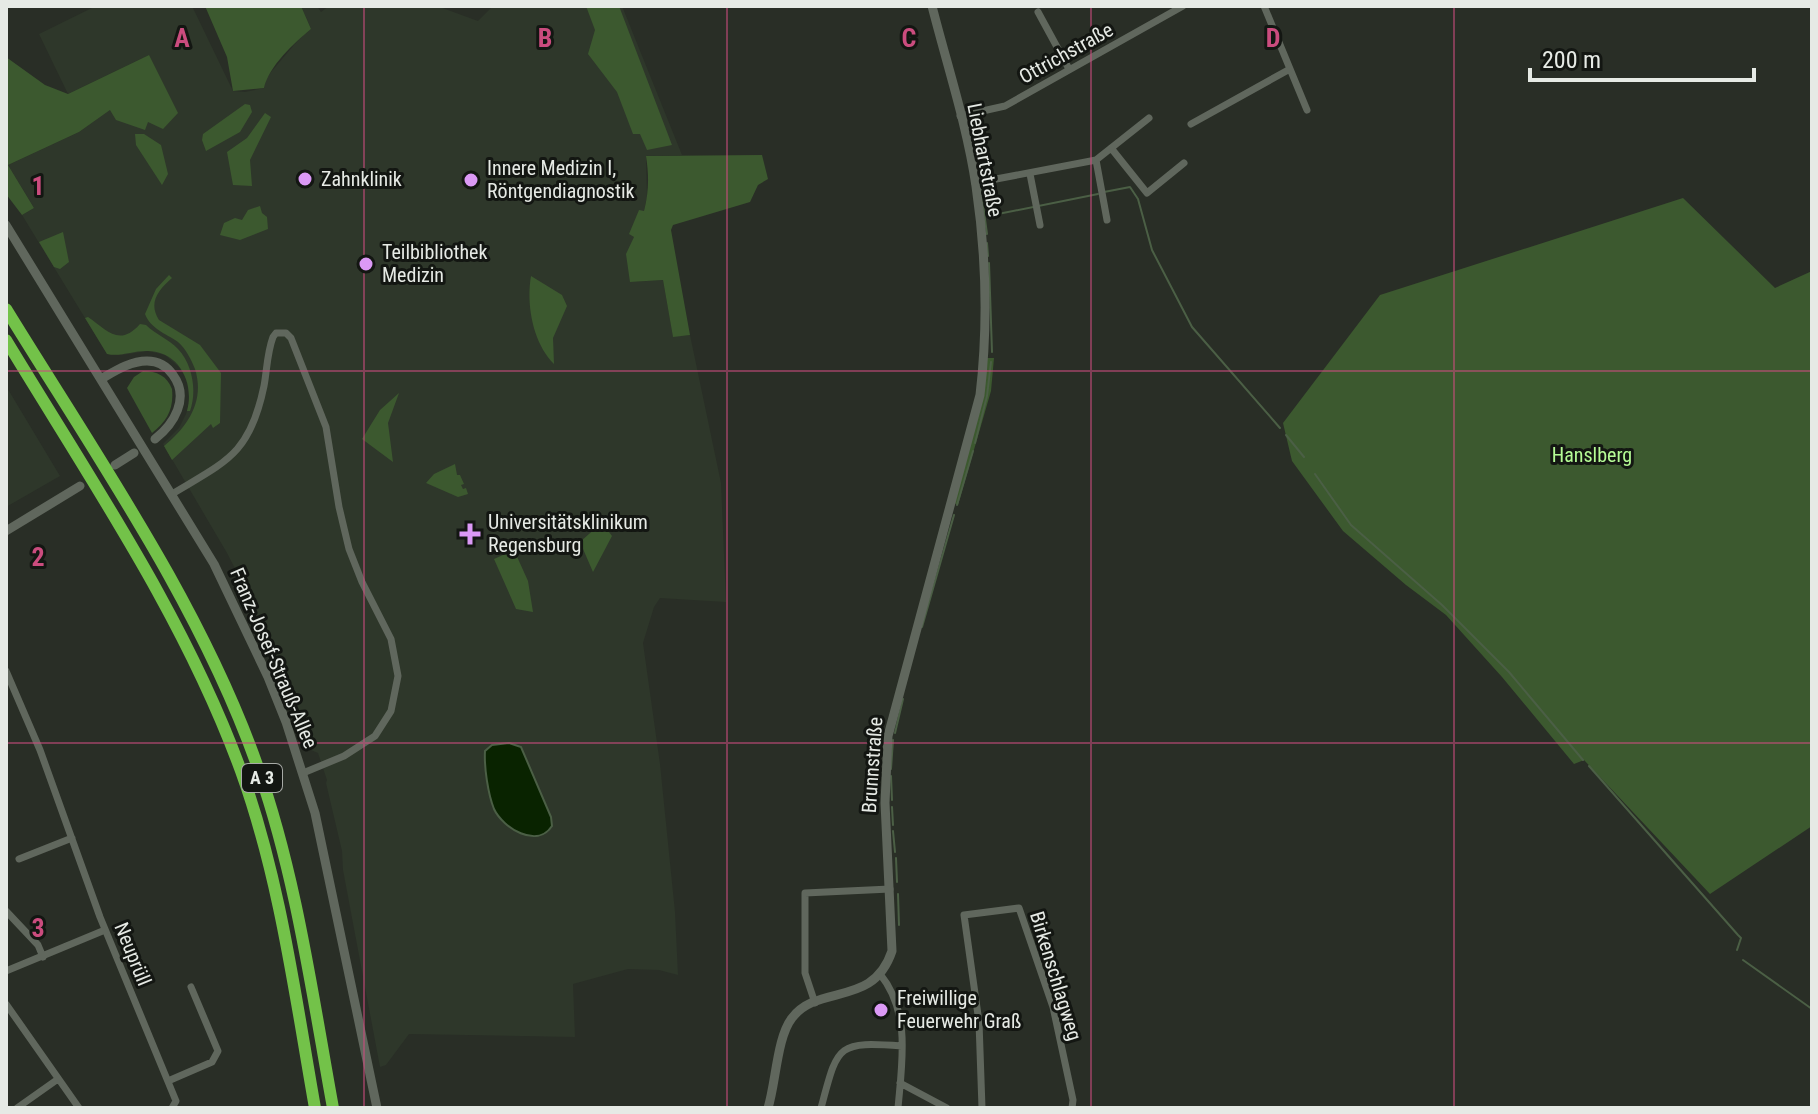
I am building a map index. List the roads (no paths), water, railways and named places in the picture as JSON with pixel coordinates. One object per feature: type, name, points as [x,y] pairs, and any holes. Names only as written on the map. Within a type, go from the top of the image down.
[{"type":"highway","name":"A 3","points":[[6,309],[169,578],[245,732],[268,798],[289,875],[333,1108]]},
{"type":"highway","name":"A 3","points":[[6,340],[172,617],[230,741],[252,805],[272,879],[315,1108]]},
{"type":"street","name":"Liebhartstraße","points":[[932,6],[979,183],[984,324]]},
{"type":"street","name":"Ottrichstraße","points":[[960,116],[1005,106],[1183,6]]},
{"type":"street","points":[[1264,6],[1307,110]]},
{"type":"street","points":[[1038,12],[1069,69]]},
{"type":"street","points":[[1191,124],[1290,69]]},
{"type":"street","points":[[979,183],[1096,160],[1149,118]]},
{"type":"street","points":[[1111,148],[1147,193],[1184,163]]},
{"type":"street","points":[[1096,160],[1107,220]]},
{"type":"street","points":[[1030,174],[1040,225]]},
{"type":"street","name":"Franz-Josef-Strauß-Allee","points":[[6,225],[214,564],[245,626],[286,722],[315,813],[377,1108]]},
{"type":"street","name":"Brunnstraße","points":[[880,974],[889,959],[893,941],[885,803],[889,730],[980,395],[985,355],[984,324]]},
{"type":"street","points":[[172,494],[213,472],[242,445],[259,409],[273,337],[276,333],[286,333],[291,338],[322,412],[349,549],[391,639],[398,676],[391,711],[375,736],[344,756],[303,773]]},
{"type":"street","points":[[101,379],[142,361],[156,362],[168,369],[177,381],[180,402],[173,420],[155,439]]},
{"type":"street","points":[[115,465],[134,453]]},
{"type":"street","points":[[6,531],[80,486]]},
{"type":"street","name":"Neuprüll","points":[[6,671],[105,930],[168,1081],[174,1104]]},
{"type":"street","points":[[6,695],[14,691]]},
{"type":"street","points":[[19,859],[72,838]]},
{"type":"street","points":[[815,1003],[805,973],[805,893],[890,889]]},
{"type":"street","name":"Birkenschlagweg","points":[[982,1108],[979,1022],[964,915],[1019,908],[1053,1007],[1073,1100],[1072,1108]]},
{"type":"street","points":[[6,911],[38,945],[43,957]]},
{"type":"street","points":[[6,971],[105,930]]},
{"type":"street","points":[[768,1108],[775,1086],[781,1039],[796,1013],[815,1003],[861,988],[880,974],[894,993],[901,1020],[898,1108]]},
{"type":"street","points":[[168,1081],[212,1062],[218,1051],[191,987]]},
{"type":"street","points":[[6,1004],[77,1107]]},
{"type":"street","points":[[821,1108],[835,1062],[850,1046],[859,1043],[902,1046]]},
{"type":"street","points":[[17,1108],[58,1079]]},
{"type":"street","points":[[900,1083],[947,1108]]},
{"type":"waterway","points":[[1104,192],[1130,187],[1138,199],[1152,250],[1192,327],[1280,428]]},
{"type":"waterway","points":[[981,190],[987,234]]},
{"type":"waterway","points":[[993,215],[1098,194]]},
{"type":"waterway","points":[[987,243],[988,256]]},
{"type":"waterway","points":[[989,263],[992,352]]},
{"type":"waterway","points":[[975,443],[987,396],[991,362]]},
{"type":"waterway","points":[[1286,435],[1304,457]]},
{"type":"waterway","points":[[957,505],[973,451]]},
{"type":"waterway","points":[[1315,474],[1351,525],[1442,605],[1509,672],[1583,760]]},
{"type":"waterway","points":[[922,627],[954,515]]},
{"type":"waterway","points":[[895,733],[903,699]]},
{"type":"waterway","points":[[891,769],[893,740]]},
{"type":"waterway","points":[[1589,766],[1741,938],[1737,950]]},
{"type":"waterway","points":[[891,776],[892,800]]},
{"type":"waterway","points":[[892,807],[893,825]]},
{"type":"waterway","points":[[893,831],[895,852]]},
{"type":"waterway","points":[[896,858],[897,882]]},
{"type":"waterway","points":[[898,894],[899,925]]},
{"type":"waterway","points":[[1743,960],[1812,1009]]},
{"type":"place","name":"Zahnklinik","points":[[305,179]]},
{"type":"place","name":"Innere Medizin I, Röntgendiagnostik","points":[[471,180]]},
{"type":"place","name":"Teilbibliothek Medizin","points":[[366,264]]},
{"type":"place","name":"Universitätsklinikum Regensburg","points":[[470,534]]},
{"type":"place","name":"Freiwillige Feuerwehr Graß","points":[[881,1010]]},
{"type":"park label","name":"Hanslberg","points":[[1592,455]]}]
